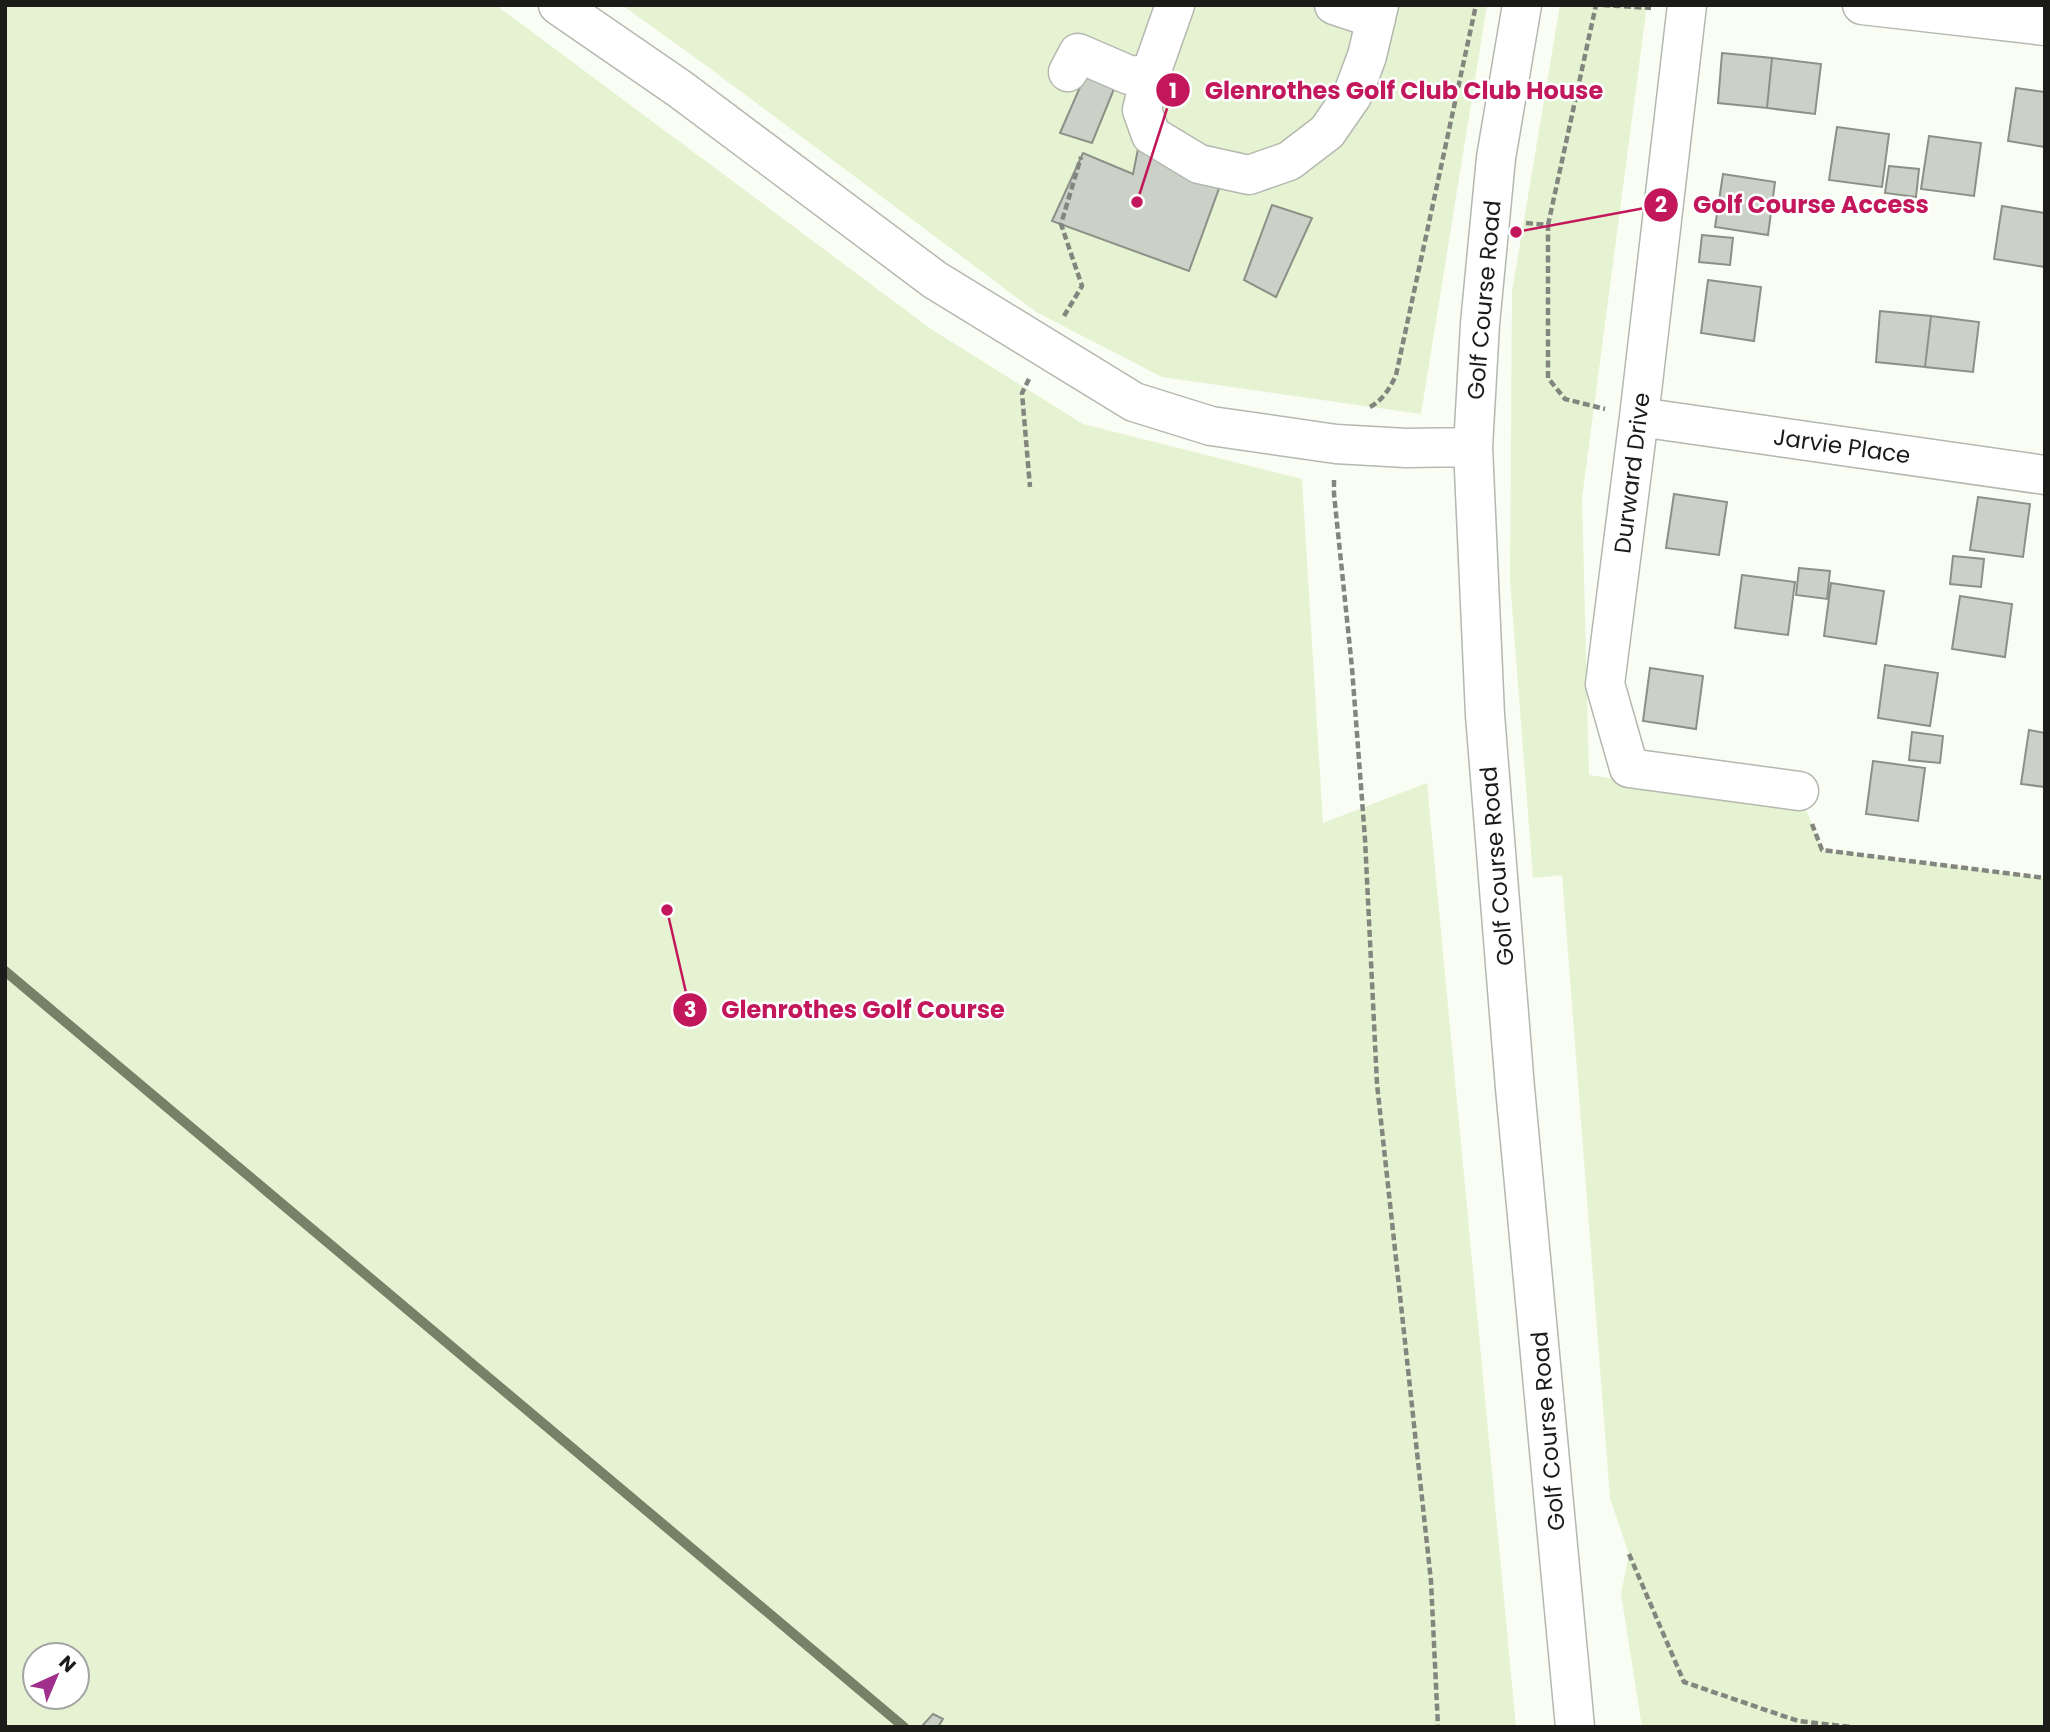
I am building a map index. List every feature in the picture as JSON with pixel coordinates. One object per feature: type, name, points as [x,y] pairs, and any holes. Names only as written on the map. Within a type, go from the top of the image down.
[{"type":"street","points":[[558,5],[680,89],[935,280],[1134,402],[1211,426],[1336,444],[1406,448],[1473,447]]},
{"type":"street","points":[[1175,5],[1150,76],[1142,110],[1151,135],[1199,164],[1249,175],[1289,161],[1327,132],[1352,96],[1367,56],[1378,12],[1334,5]]},
{"type":"street","name":"Golf Course Road","points":[[1521,5],[1496,158],[1479,324],[1473,447],[1488,757],[1516,1101],[1575,1727]]},
{"type":"street","points":[[1862,5],[2045,26]]},
{"type":"street","name":"Durward Drive","points":[[1687,8],[1605,684],[1629,768],[1799,791]]},
{"type":"street","points":[[1068,72],[1078,53],[1129,75],[1150,76]]},
{"type":"street","name":"Jarvie Place","points":[[1639,417],[2045,475]]},
{"type":"path","points":[[1438,1727],[1431,1581],[1377,1084],[1352,668],[1334,494],[1336,444],[1341,414],[1361,412],[1377,404],[1389,390],[1396,375],[1476,5]]},
{"type":"path","points":[[1596,5],[1548,225],[1548,378],[1565,399],[1639,417]]},
{"type":"path","points":[[1603,5],[1687,8]]},
{"type":"path","points":[[1490,219],[1548,225]]},
{"type":"path","points":[[1799,791],[1822,850],[2045,878]]},
{"type":"path","points":[[1629,1554],[1684,1682],[1798,1721],[1851,1727]]},
{"type":"green space","points":[[5,5],[496,5],[931,329],[1083,424],[1302,479],[1323,823],[1427,783],[1516,1727],[5,1727]]},
{"type":"green space","points":[[622,5],[1487,5],[1421,414],[1162,377],[1036,312]]},
{"type":"green space","points":[[1560,5],[1647,5],[1582,498],[1589,775],[1806,809],[1822,850],[2045,878],[2045,1727],[1642,1727],[1621,1594],[1629,1554],[1610,1498],[1562,875],[1533,878],[1510,580],[1512,292]]},
{"type":"building","points":[[1722,53],[1772,58],[1767,108],[1718,103]]},
{"type":"building","points":[[1772,58],[1821,64],[1815,114],[1767,108]]},
{"type":"building","points":[[1087,71],[1116,84],[1092,143],[1060,133]]},
{"type":"building","points":[[2016,88],[2045,92],[2045,147],[2008,141]]},
{"type":"building","points":[[1837,127],[1889,134],[1882,187],[1829,180]]},
{"type":"building","points":[[1929,136],[1981,143],[1974,196],[1921,189]]},
{"type":"building","points":[[1138,149],[1221,183],[1189,271],[1052,221],[1083,153],[1133,174]]},
{"type":"building","points":[[1889,166],[1919,169],[1916,197],[1885,193]]},
{"type":"building","points":[[1723,174],[1775,182],[1768,235],[1715,227]]},
{"type":"building","points":[[1272,205],[1312,218],[1276,297],[1244,280]]},
{"type":"building","points":[[2002,206],[2045,213],[2045,267],[1994,259]]},
{"type":"building","points":[[1702,235],[1733,238],[1730,265],[1699,262]]},
{"type":"building","points":[[1708,280],[1761,287],[1754,341],[1701,333]]},
{"type":"building","points":[[1880,311],[1931,316],[1925,367],[1876,362]]},
{"type":"building","points":[[1931,316],[1979,322],[1973,372],[1925,367]]},
{"type":"building","points":[[1674,494],[1727,502],[1719,555],[1666,548]]},
{"type":"building","points":[[1978,497],[2030,504],[2023,557],[1970,550]]},
{"type":"building","points":[[1953,556],[1984,559],[1981,587],[1950,584]]},
{"type":"building","points":[[1799,568],[1830,571],[1827,599],[1796,595]]},
{"type":"building","points":[[1742,575],[1795,582],[1788,635],[1735,628]]},
{"type":"building","points":[[1831,583],[1884,591],[1876,644],[1824,636]]},
{"type":"building","points":[[1960,596],[2012,604],[2005,657],[1952,649]]},
{"type":"building","points":[[1885,665],[1938,673],[1930,726],[1878,718]]},
{"type":"building","points":[[1650,668],[1703,676],[1696,729],[1643,721]]},
{"type":"building","points":[[2029,730],[2045,733],[2045,787],[2021,784]]},
{"type":"building","points":[[1912,732],[1943,736],[1940,763],[1909,760]]},
{"type":"building","points":[[1873,761],[1925,768],[1918,821],[1866,814]]},
{"type":"building","points":[[933,1714],[943,1719],[938,1727],[921,1727]]},
{"type":"waterway","points":[[5,971],[904,1727]]},
{"type":"place","name":"Glenrothes Golf Club Club House","points":[[1137,202]]},
{"type":"place","name":"Golf Course Access","points":[[1516,232]]},
{"type":"place","name":"Glenrothes Golf Course","points":[[667,910]]}]
